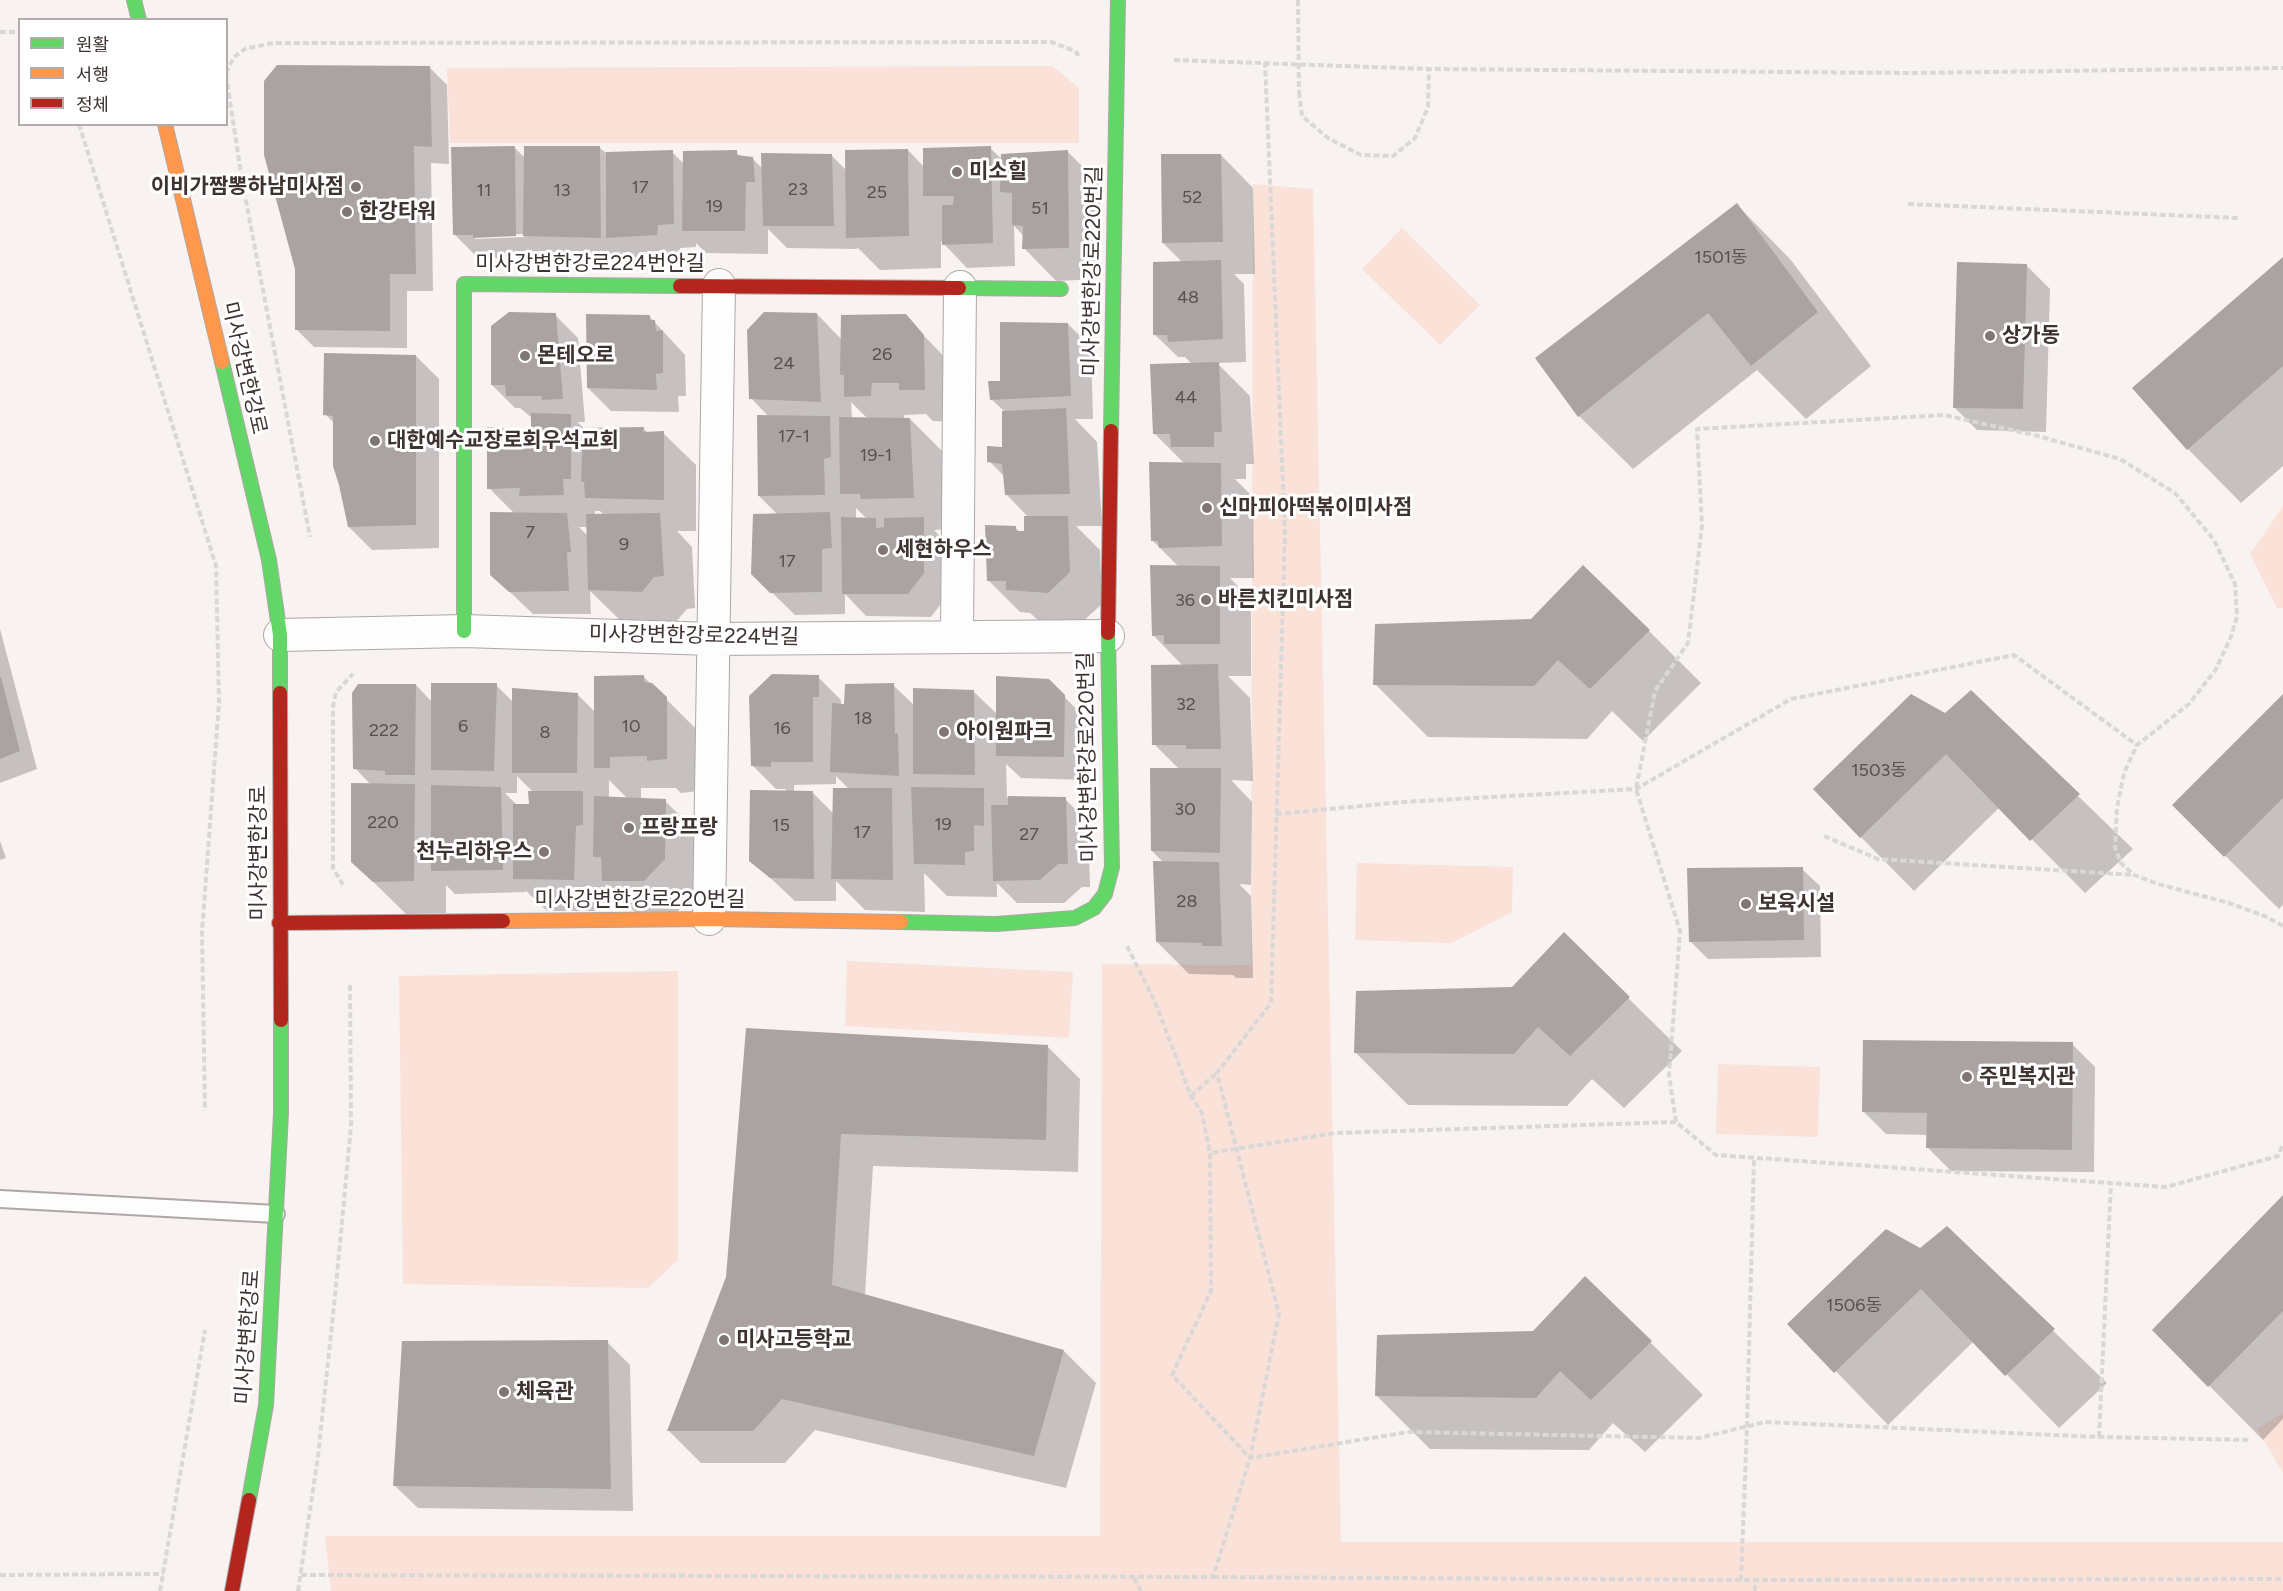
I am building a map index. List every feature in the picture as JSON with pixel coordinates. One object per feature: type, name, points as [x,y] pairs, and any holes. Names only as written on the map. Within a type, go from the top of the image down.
[{"type":"street","points":[[134,0],[138,18]]},
{"type":"street","name":"미사강변한강로220번길","points":[[279,923],[709,919],[996,924],[1075,918],[1094,908],[1105,894],[1112,867],[1107,636],[1118,0]]},
{"type":"street","name":"미사강변한강로","points":[[165,126],[268,560],[280,635],[281,1113],[276,1214],[266,1405],[232,1591]]},
{"type":"street","name":"미사강변한강로224번안길","points":[[464,630],[464,284],[1061,289]]},
{"type":"street","points":[[709,919],[719,285]]},
{"type":"street","points":[[957,636],[960,287]]},
{"type":"street","name":"미사강변한강로224번길","points":[[280,635],[464,630],[712,639],[1107,636]]},
{"type":"lane","points":[[0,1199],[276,1214]]},
{"type":"path","points":[[1298,0],[1299,92],[1302,116],[1328,138],[1361,155],[1393,156],[1415,138],[1424,117],[1428,107],[1429,69]]},
{"type":"path","points":[[0,32],[18,32]]},
{"type":"path","points":[[228,70],[234,57],[245,49],[273,43],[1051,42],[1075,51],[1082,59]]},
{"type":"path","points":[[1174,60],[1429,69],[1910,73],[2283,68]]},
{"type":"path","points":[[1191,1096],[1217,1073],[1271,1003],[1285,532],[1265,63]]},
{"type":"path","points":[[228,87],[242,180],[310,537]]},
{"type":"path","points":[[80,126],[216,566],[219,702],[202,932],[204,1111]]},
{"type":"path","points":[[1908,204],[2239,218]]},
{"type":"path","points":[[1676,1122],[1669,1075],[1680,931],[1636,789],[1655,691],[1688,643],[1702,526],[1697,429],[1944,416],[2038,436],[2120,459],[2175,493],[2214,540],[2235,584],[2237,616],[2231,637],[2216,669],[2189,704],[2137,745],[2124,773],[2116,808],[2115,848],[2121,863],[2134,875]]},
{"type":"path","points":[[1276,814],[1403,802],[1636,789],[1791,699],[2014,655],[2137,745]]},
{"type":"path","points":[[346,888],[338,879],[333,868],[333,707],[336,692],[353,674]]},
{"type":"path","points":[[1824,836],[1878,859],[2134,875],[2158,884],[2229,903],[2267,917],[2283,926]]},
{"type":"path","points":[[1127,946],[1155,1002],[1191,1096],[1202,1113],[1210,1153],[1211,1291],[1172,1375],[1250,1458]]},
{"type":"path","points":[[298,1591],[318,1456],[351,1126],[350,984]]},
{"type":"path","points":[[1212,1577],[1250,1458],[1279,1314],[1217,1073]]},
{"type":"path","points":[[1210,1153],[1335,1133],[1676,1122],[1716,1155],[2166,1186],[2278,1156],[2283,1144]]},
{"type":"path","points":[[1741,1580],[1754,1158]]},
{"type":"path","points":[[2099,1437],[2111,1182]]},
{"type":"path","points":[[160,1591],[206,1329]]},
{"type":"path","points":[[1250,1458],[1408,1432],[1699,1438],[1765,1422],[2099,1437],[2251,1440]]},
{"type":"path","points":[[0,1575],[163,1574]]},
{"type":"path","points":[[301,1575],[1741,1580],[2283,1579]]},
{"type":"path","points":[[1134,1578],[1141,1591]]},
{"type":"path","points":[[1755,1580],[1755,1591]]},
{"type":"shaded area","points":[[1052,66],[1079,88],[1079,143],[450,143],[447,68]]},
{"type":"shaded area","points":[[1253,184],[1313,189],[1341,1542],[2283,1542],[2283,1591],[331,1591],[325,1536],[1100,1536],[1102,964],[1251,965]]},
{"type":"shaded area","points":[[1402,228],[1480,305],[1440,345],[1362,269]]},
{"type":"shaded area","points":[[2283,506],[2283,608],[2277,608],[2250,554]]},
{"type":"shaded area","points":[[1357,863],[1513,867],[1512,912],[1452,943],[1355,940]]},
{"type":"shaded area","points":[[847,961],[1073,972],[1069,1038],[845,1026]]},
{"type":"shaded area","points":[[678,971],[678,1260],[648,1288],[403,1284],[399,976]]},
{"type":"shaded area","points":[[1718,1064],[1820,1067],[1818,1137],[1716,1134]]},
{"type":"shaded area","points":[[2283,1413],[2283,1473],[2257,1429]]},
{"type":"building","name":"한강타워","points":[[277,65],[430,66],[432,147],[414,146],[416,274],[390,274],[390,331],[295,330],[295,269],[264,155],[264,81]]},
{"type":"building","points":[[515,146],[516,236],[473,238],[473,235],[453,235],[451,147]]},
{"type":"building","points":[[524,146],[600,146],[601,238],[523,236]]},
{"type":"building","name":"미소힐","points":[[991,146],[993,243],[942,245],[942,205],[953,205],[954,196],[923,196],[923,148]]},
{"type":"building","points":[[908,149],[909,236],[846,238],[845,150]]},
{"type":"building","points":[[673,150],[674,224],[658,225],[657,235],[606,238],[606,152]]},
{"type":"building","points":[[737,150],[737,155],[753,157],[755,182],[746,182],[745,231],[682,231],[683,151]]},
{"type":"building","points":[[1068,150],[1069,248],[1022,249],[1023,226],[1012,225],[1012,193],[1000,192],[1001,154]]},
{"type":"building","points":[[761,153],[832,154],[834,226],[763,226]]},
{"type":"building","points":[[1161,154],[1221,154],[1223,242],[1162,243]]},
{"type":"building","points":[[1737,203],[1818,312],[1751,366],[1708,313],[1578,417],[1535,358]]},
{"type":"building","points":[[2283,257],[2283,366],[2187,450],[2132,388]]},
{"type":"building","points":[[1221,260],[1223,339],[1168,342],[1167,335],[1153,335],[1153,262]]},
{"type":"building","name":"상가동","points":[[1957,262],[2027,264],[2023,409],[1953,408]]},
{"type":"building","name":"몬테오로","points":[[509,312],[556,313],[563,399],[542,400],[541,396],[506,396],[505,385],[491,385],[491,326]]},
{"type":"building","points":[[764,312],[817,313],[821,402],[749,399],[747,330]]},
{"type":"building","points":[[586,314],[650,315],[650,320],[655,320],[656,331],[663,330],[663,373],[656,374],[657,390],[587,388]]},
{"type":"building","points":[[906,314],[924,335],[925,390],[899,390],[899,383],[872,383],[871,396],[844,397],[844,375],[840,375],[841,315]]},
{"type":"building","points":[[1000,322],[1068,323],[1071,396],[990,400],[988,381],[1000,381]]},
{"type":"building","name":"대한예수교장로회우석교회","points":[[324,353],[416,355],[416,525],[348,527],[333,466],[333,416],[323,415]]},
{"type":"building","points":[[1219,362],[1222,432],[1214,432],[1214,447],[1171,447],[1170,434],[1153,434],[1150,364]]},
{"type":"building","points":[[1066,408],[1070,494],[1005,495],[1002,464],[987,462],[987,446],[1002,447],[1002,411]]},
{"type":"building","points":[[531,413],[571,414],[571,479],[563,479],[564,495],[519,496],[520,488],[487,489],[487,427],[531,430]]},
{"type":"building","points":[[757,415],[830,416],[831,457],[824,459],[825,495],[758,496]]},
{"type":"building","points":[[839,417],[910,418],[914,498],[861,499],[860,494],[840,494]]},
{"type":"building","points":[[644,427],[643,432],[664,431],[664,500],[585,498],[584,482],[581,482],[583,428]]},
{"type":"building","points":[[1149,462],[1221,463],[1222,546],[1159,548],[1158,541],[1151,541]]},
{"type":"building","points":[[490,512],[567,513],[571,552],[567,552],[569,591],[509,592],[490,575]]},
{"type":"building","points":[[830,512],[832,548],[822,549],[822,592],[770,593],[751,574],[753,514]]},
{"type":"building","points":[[660,513],[664,576],[654,577],[642,592],[588,590],[586,514]]},
{"type":"building","points":[[1024,516],[1068,516],[1070,572],[1048,593],[1006,590],[1006,581],[987,581],[985,525],[1016,526],[1016,531],[1024,531]]},
{"type":"building","name":"세현하우스","points":[[841,517],[876,518],[876,528],[884,527],[884,518],[924,517],[924,573],[908,594],[842,594]]},
{"type":"building","points":[[1150,565],[1220,566],[1220,644],[1164,644],[1164,635],[1152,636]]},
{"type":"building","points":[[1583,565],[1650,630],[1590,689],[1558,660],[1534,686],[1373,685],[1375,624],[1531,619]]},
{"type":"building","points":[[1218,664],[1221,749],[1186,749],[1186,745],[1152,745],[1151,665]]},
{"type":"building","points":[[772,674],[819,675],[819,697],[813,697],[813,762],[771,762],[771,767],[751,766],[749,696]]},
{"type":"building","points":[[644,675],[644,682],[652,683],[667,697],[667,759],[647,761],[647,756],[610,757],[610,768],[594,768],[594,676]]},
{"type":"building","points":[[996,676],[1049,679],[1065,695],[1064,757],[996,756]]},
{"type":"building","points":[[0,678],[20,751],[0,759]]},
{"type":"building","points":[[431,683],[497,683],[494,771],[431,770]]},
{"type":"building","points":[[894,683],[899,776],[830,772],[832,703],[844,704],[845,684]]},
{"type":"building","points":[[358,684],[416,684],[415,775],[385,775],[385,771],[353,769],[352,693]]},
{"type":"building","points":[[512,688],[578,693],[577,773],[512,773]]},
{"type":"building","name":"아이원파크","points":[[913,688],[974,690],[975,775],[913,774]]},
{"type":"building","points":[[1971,690],[2080,794],[2030,841],[1946,754],[1860,838],[1813,789],[1911,694],[1945,713]]},
{"type":"building","points":[[2283,694],[2283,798],[2224,857],[2172,805]]},
{"type":"building","points":[[1150,768],[1221,768],[1220,853],[1151,851]]},
{"type":"building","points":[[351,783],[415,784],[414,881],[373,882],[351,862]]},
{"type":"building","points":[[431,785],[501,787],[503,870],[431,871]]},
{"type":"building","points":[[911,787],[984,788],[984,826],[974,825],[974,851],[965,852],[965,865],[914,864]]},
{"type":"building","points":[[833,788],[892,788],[893,880],[831,879]]},
{"type":"building","points":[[750,790],[813,791],[814,879],[770,878],[749,861]]},
{"type":"building","name":"천누리하우스","points":[[528,791],[583,791],[583,825],[576,826],[574,880],[513,879],[513,804],[529,804]]},
{"type":"building","name":"프랑프랑","points":[[594,796],[666,799],[665,859],[644,881],[602,881],[601,857],[593,857]]},
{"type":"building","points":[[1008,796],[1066,797],[1068,864],[1058,864],[1040,880],[993,881],[991,805],[1008,805]]},
{"type":"building","points":[[1153,861],[1219,862],[1222,946],[1156,942]]},
{"type":"building","name":"보육시설","points":[[1803,867],[1804,940],[1689,942],[1687,868]]},
{"type":"building","points":[[1564,932],[1630,997],[1570,1056],[1538,1027],[1514,1054],[1354,1053],[1356,991],[1512,987]]},
{"type":"building","points":[[746,1028],[1048,1045],[1046,1140],[841,1134],[832,1285],[1064,1350],[1034,1456],[782,1399],[753,1431],[667,1431],[726,1277]]},
{"type":"building","name":"주민복지관","points":[[1863,1040],[2073,1042],[2072,1150],[1926,1148],[1927,1113],[1862,1112]]},
{"type":"building","points":[[2283,1195],[2283,1311],[2208,1387],[2152,1330]]},
{"type":"building","points":[[1947,1226],[2055,1329],[2005,1376],[1921,1289],[1834,1373],[1787,1324],[1886,1229],[1920,1248]]},
{"type":"building","points":[[1585,1276],[1652,1341],[1591,1400],[1560,1371],[1536,1398],[1375,1396],[1377,1335],[1533,1331]]},
{"type":"building","name":"체육관","points":[[608,1340],[611,1489],[393,1486],[402,1341]]},
{"type":"traffic: fast","points":[[134,0],[138,18]]},
{"type":"traffic: fast","points":[[1111,431],[1118,0]]},
{"type":"traffic: fast","points":[[464,631],[464,284],[680,286]]},
{"type":"traffic: fast","points":[[959,288],[1061,289]]},
{"type":"traffic: fast","points":[[222,362],[269,560],[280,635],[280,693]]},
{"type":"traffic: fast","points":[[901,922],[996,924],[1075,918],[1094,908],[1105,894],[1112,867],[1108,633]]},
{"type":"traffic: fast","points":[[249,1500],[266,1405],[281,1113],[281,1020]]},
{"type":"traffic: slow","points":[[165,126],[222,362]]},
{"type":"traffic: slow","points":[[503,921],[709,919],[901,922]]},
{"type":"traffic: jam","points":[[680,286],[959,288]]},
{"type":"traffic: jam","points":[[1108,633],[1111,431]]},
{"type":"traffic: jam","points":[[280,693],[281,1020]]},
{"type":"traffic: jam","points":[[279,923],[503,921]]},
{"type":"traffic: jam","points":[[232,1591],[249,1500]]},
{"type":"place","name":"미소힐","points":[[957,172]]},
{"type":"place","name":"이비가짬뽕하남미사점","points":[[356,187]]},
{"type":"place","name":"한강타워","points":[[347,212]]},
{"type":"place","name":"상가동","points":[[1990,336]]},
{"type":"place","name":"몬테오로","points":[[525,356]]},
{"type":"place","name":"대한예수교장로회우석교회","points":[[375,441]]},
{"type":"place","name":"신마피아떡볶이미사점","points":[[1207,508]]},
{"type":"place","name":"세현하우스","points":[[883,550]]},
{"type":"place","name":"바른치킨미사점","points":[[1206,600]]},
{"type":"place","name":"아이원파크","points":[[944,732]]},
{"type":"place","name":"프랑프랑","points":[[629,828]]},
{"type":"place","name":"천누리하우스","points":[[544,852]]},
{"type":"place","name":"보육시설","points":[[1746,904]]},
{"type":"place","name":"주민복지관","points":[[1967,1077]]},
{"type":"place","name":"미사고등학교","points":[[724,1340]]},
{"type":"place","name":"체육관","points":[[504,1392]]}]
